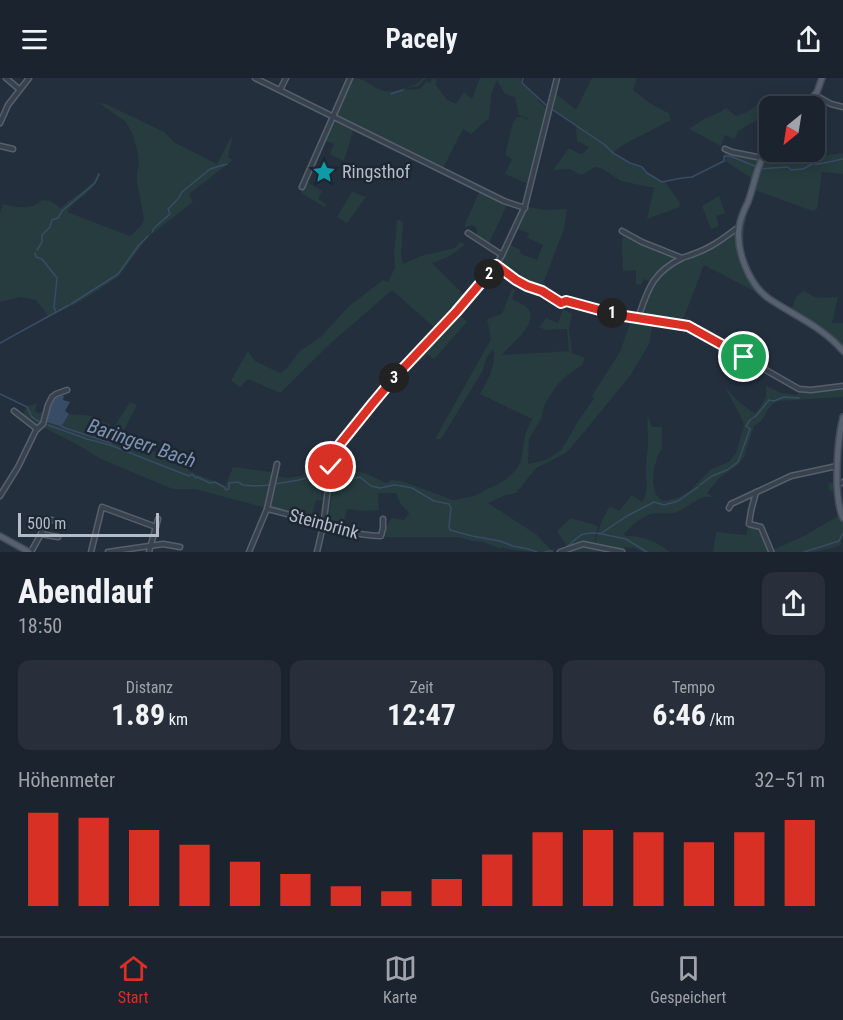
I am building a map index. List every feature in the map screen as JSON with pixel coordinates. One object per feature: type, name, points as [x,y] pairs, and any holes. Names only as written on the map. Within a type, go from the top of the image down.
[{"type":"main road","points":[[815,95],[822,78]]},
{"type":"main road","points":[[761,162],[738,229],[744,263],[761,292],[818,329],[843,351]]},
{"type":"main road","points":[[843,417],[838,465],[840,484],[838,503],[843,518]]},
{"type":"main road","points":[[0,536],[30,552]]},
{"type":"street","points":[[6,78],[20,89]]},
{"type":"street","points":[[0,123],[8,105],[29,78]]},
{"type":"street","points":[[255,78],[504,201],[525,208]]},
{"type":"street","points":[[280,90],[286,78]]},
{"type":"street","points":[[302,187],[350,78]]},
{"type":"street","points":[[317,552],[334,457],[340,444],[384,389],[456,312],[502,255],[525,208],[557,78]]},
{"type":"street","points":[[815,95],[831,104],[843,107]]},
{"type":"street","points":[[0,146],[13,148]]},
{"type":"street","points":[[725,149],[759,157]]},
{"type":"street","points":[[638,318],[648,288],[658,275],[673,263],[717,244],[738,229]]},
{"type":"street","points":[[622,231],[642,242],[682,258]]},
{"type":"street","points":[[468,233],[502,255]]},
{"type":"street","points":[[496,265],[516,280],[542,291],[561,303],[566,301],[618,315],[688,326],[799,389],[811,390],[843,386]]},
{"type":"street","points":[[0,496],[43,424],[50,401],[56,394],[67,390]]},
{"type":"street","points":[[14,411],[38,429]]},
{"type":"street","points":[[249,552],[267,508],[277,464]]},
{"type":"street","points":[[729,508],[731,504],[791,476],[838,465]]},
{"type":"street","points":[[756,492],[749,524],[761,527],[771,550]]},
{"type":"street","points":[[91,552],[102,507],[156,527]]},
{"type":"street","name":"Steinbrink","points":[[267,508],[343,531],[381,536],[382,519]]},
{"type":"street","points":[[148,552],[158,519]]},
{"type":"street","points":[[30,552],[48,521],[52,520]]},
{"type":"street","points":[[41,534],[58,537]]},
{"type":"street","points":[[108,552],[163,544],[180,547]]},
{"type":"street","points":[[560,552],[584,544],[622,552]]},
{"type":"green space","points":[[352,78],[365,81],[385,91],[393,91],[411,86],[426,78],[418,86],[405,90],[420,89],[434,78],[437,82],[435,84],[447,100],[456,104],[464,92],[472,99],[480,78],[521,78],[521,83],[545,106],[546,110],[528,184],[505,174],[512,159],[505,155],[512,125],[517,117],[527,120],[528,118],[519,115],[515,97],[505,94],[497,80],[490,97],[489,118],[471,134],[463,129],[443,168],[335,115]]},
{"type":"green space","points":[[592,78],[637,78],[633,90],[648,102],[670,114],[671,120],[621,146],[613,153],[665,182],[680,203],[680,207],[647,219],[654,188],[621,181],[603,169],[595,167],[583,174],[570,169],[553,170],[569,148],[582,154],[589,147],[577,141],[576,126],[553,110],[555,93],[576,110]]},
{"type":"green space","points":[[759,102],[759,119],[738,131],[735,139],[725,135],[721,146],[689,129],[726,108],[736,116]]},
{"type":"green space","points":[[99,103],[106,104],[164,132],[175,143],[217,164],[233,134],[228,157],[233,160],[189,194],[193,202],[148,237],[118,277],[81,301],[49,317],[36,300],[20,297],[0,302],[0,213],[3,204],[28,207],[42,200],[50,201],[61,208],[87,188],[98,173],[100,174],[98,180],[67,212],[130,236],[142,225],[144,219],[137,181],[138,154],[133,135],[126,122]]},
{"type":"green space","points":[[334,118],[354,128],[344,161],[330,154],[334,144],[324,140]]},
{"type":"green space","points":[[727,151],[759,158],[753,179],[725,161],[724,153]]},
{"type":"green space","points":[[843,153],[843,174],[822,172],[817,209],[813,211],[754,190],[763,162],[825,162],[825,155]]},
{"type":"green space","points":[[307,182],[322,191],[318,199],[326,204],[325,207],[301,193]]},
{"type":"green space","points":[[480,190],[508,203],[488,245],[477,237],[477,229],[473,225],[465,227]]},
{"type":"green space","points":[[352,192],[366,197],[347,223],[337,217]]},
{"type":"green space","points":[[719,196],[725,213],[716,216],[719,226],[711,229],[702,206]]},
{"type":"green space","points":[[528,207],[545,210],[567,209],[564,229],[541,289],[520,282],[498,265],[509,244],[520,250],[521,254],[537,260],[543,245],[527,238],[529,233],[517,229]]},
{"type":"green space","points":[[746,209],[748,210],[744,232],[745,252],[751,272],[757,281],[767,293],[792,308],[796,297],[804,291],[816,298],[838,297],[832,323],[843,323],[843,349],[761,291],[744,262],[740,226]]},
{"type":"green space","points":[[397,220],[403,221],[401,255],[403,264],[421,256],[455,248],[460,242],[465,244],[450,256],[432,263],[467,298],[455,311],[467,322],[434,359],[427,354],[416,364],[413,362],[438,335],[437,330],[392,290],[331,343],[280,393],[248,379],[240,387],[231,380],[248,351],[255,361],[280,373],[285,370],[300,351],[322,336],[348,307],[383,280],[388,282],[395,268]]},
{"type":"green space","points":[[736,230],[740,255],[759,290],[756,292],[704,265],[681,325],[640,317],[649,288],[666,269],[683,258],[705,252]]},
{"type":"green space","points":[[623,233],[679,257],[651,282],[644,279],[641,285],[636,284],[636,270],[623,271]]},
{"type":"green space","points":[[512,288],[515,290],[512,299],[527,308],[531,316],[527,328],[502,355],[569,351],[567,329],[545,330],[540,327],[546,318],[558,323],[563,309],[572,314],[569,328],[572,353],[585,358],[582,365],[557,385],[545,404],[541,419],[529,439],[528,464],[546,460],[560,451],[565,444],[594,399],[592,396],[620,352],[632,318],[653,322],[649,344],[630,376],[570,449],[536,468],[516,493],[488,503],[537,535],[553,552],[519,551],[501,547],[501,549],[483,542],[458,537],[386,537],[383,534],[391,518],[404,520],[409,513],[400,503],[396,493],[378,493],[379,510],[347,509],[342,529],[328,525],[334,479],[329,475],[325,501],[316,500],[310,521],[267,507],[195,489],[173,489],[99,458],[43,427],[39,428],[22,416],[27,406],[37,404],[35,411],[46,412],[47,422],[63,424],[69,414],[93,416],[114,427],[130,402],[137,405],[120,438],[189,465],[189,471],[225,486],[233,467],[290,477],[303,475],[305,464],[365,473],[386,483],[391,480],[402,481],[453,500],[474,496],[504,481],[516,470],[521,461],[525,435],[532,419],[480,394],[492,367],[493,349],[487,357],[482,372],[441,439],[435,439],[491,339],[487,319],[502,314]]},
{"type":"green space","points":[[766,386],[781,393],[797,395],[799,390],[806,392],[843,387],[843,397],[777,401],[773,404],[754,426],[744,457],[738,465],[720,477],[707,493],[713,497],[697,500],[674,513],[649,515],[623,534],[649,540],[670,552],[642,552],[636,548],[625,547],[623,552],[595,543],[610,506],[619,511],[632,495],[642,502],[646,494],[648,416],[652,427],[662,427],[662,448],[654,468],[653,481],[655,493],[665,501],[691,490],[710,470],[730,461],[736,453],[744,425],[725,387],[740,403],[756,413],[766,397]]},
{"type":"green space","points":[[835,481],[843,523],[841,545],[813,552],[713,552],[716,532],[746,535],[749,525],[760,528],[771,551],[806,535],[838,516],[834,493],[829,490],[829,484]]},
{"type":"green space","points":[[571,518],[598,526],[592,545],[617,552],[563,552],[568,548],[557,531]]},
{"type":"water","points":[[61,395],[64,396],[63,400],[70,402],[65,411],[69,414],[60,426],[47,422],[51,403]]},
{"type":"waterway","points":[[523,78],[522,83],[546,105]]},
{"type":"waterway","points":[[391,94],[403,90]]},
{"type":"waterway","points":[[553,110],[605,145],[613,153],[642,167],[662,182],[692,177],[724,161],[724,156],[730,156],[757,167]]},
{"type":"waterway","points":[[760,169],[788,167],[791,170],[803,169],[812,164],[843,159]]},
{"type":"waterway","points":[[152,232],[170,214],[168,209],[182,192],[210,169],[227,164]]},
{"type":"waterway","points":[[37,250],[42,242],[42,235],[50,227],[52,220],[58,218],[62,211],[95,183],[99,174]]},
{"type":"waterway","points":[[71,304],[118,274],[148,236]]},
{"type":"waterway","points":[[35,253],[36,257],[42,259],[57,278],[54,307],[56,312]]},
{"type":"waterway","points":[[0,343],[69,305]]},
{"type":"waterway","points":[[0,394],[27,407],[32,417],[40,422]]},
{"type":"waterway","points":[[700,485],[738,462],[750,429],[746,426],[769,400],[774,401],[784,397],[799,398]]},
{"type":"waterway","name":"Baringerr Bach","points":[[48,425],[110,445],[189,476],[192,474],[210,483],[215,482],[226,490],[229,489],[229,483],[271,485]]},
{"type":"waterway","name":"Baringerr Bach","points":[[61,426],[111,443],[117,428]]},
{"type":"waterway","points":[[275,484],[323,473],[341,475],[351,479],[360,477],[371,486],[380,488],[394,485],[412,488],[434,501],[449,504],[451,508],[450,530],[537,552]]},
{"type":"waterway","points":[[600,534],[654,502],[664,505],[678,501],[698,487]]},
{"type":"waterway","points":[[567,547],[583,534],[596,533]]},
{"type":"waterway","points":[[597,533],[626,539],[647,552]]},
{"type":"waterway","points":[[804,552],[839,541],[843,533]]},
{"type":"waterway","points":[[545,552],[553,551]]},
{"type":"place","name":"Ringsthof","points":[[324,172]]},
{"type":"route","points":[[331,467],[340,444],[373,403],[496,265],[509,276],[542,291],[561,303],[566,301],[618,315],[688,326],[744,357]]}]
